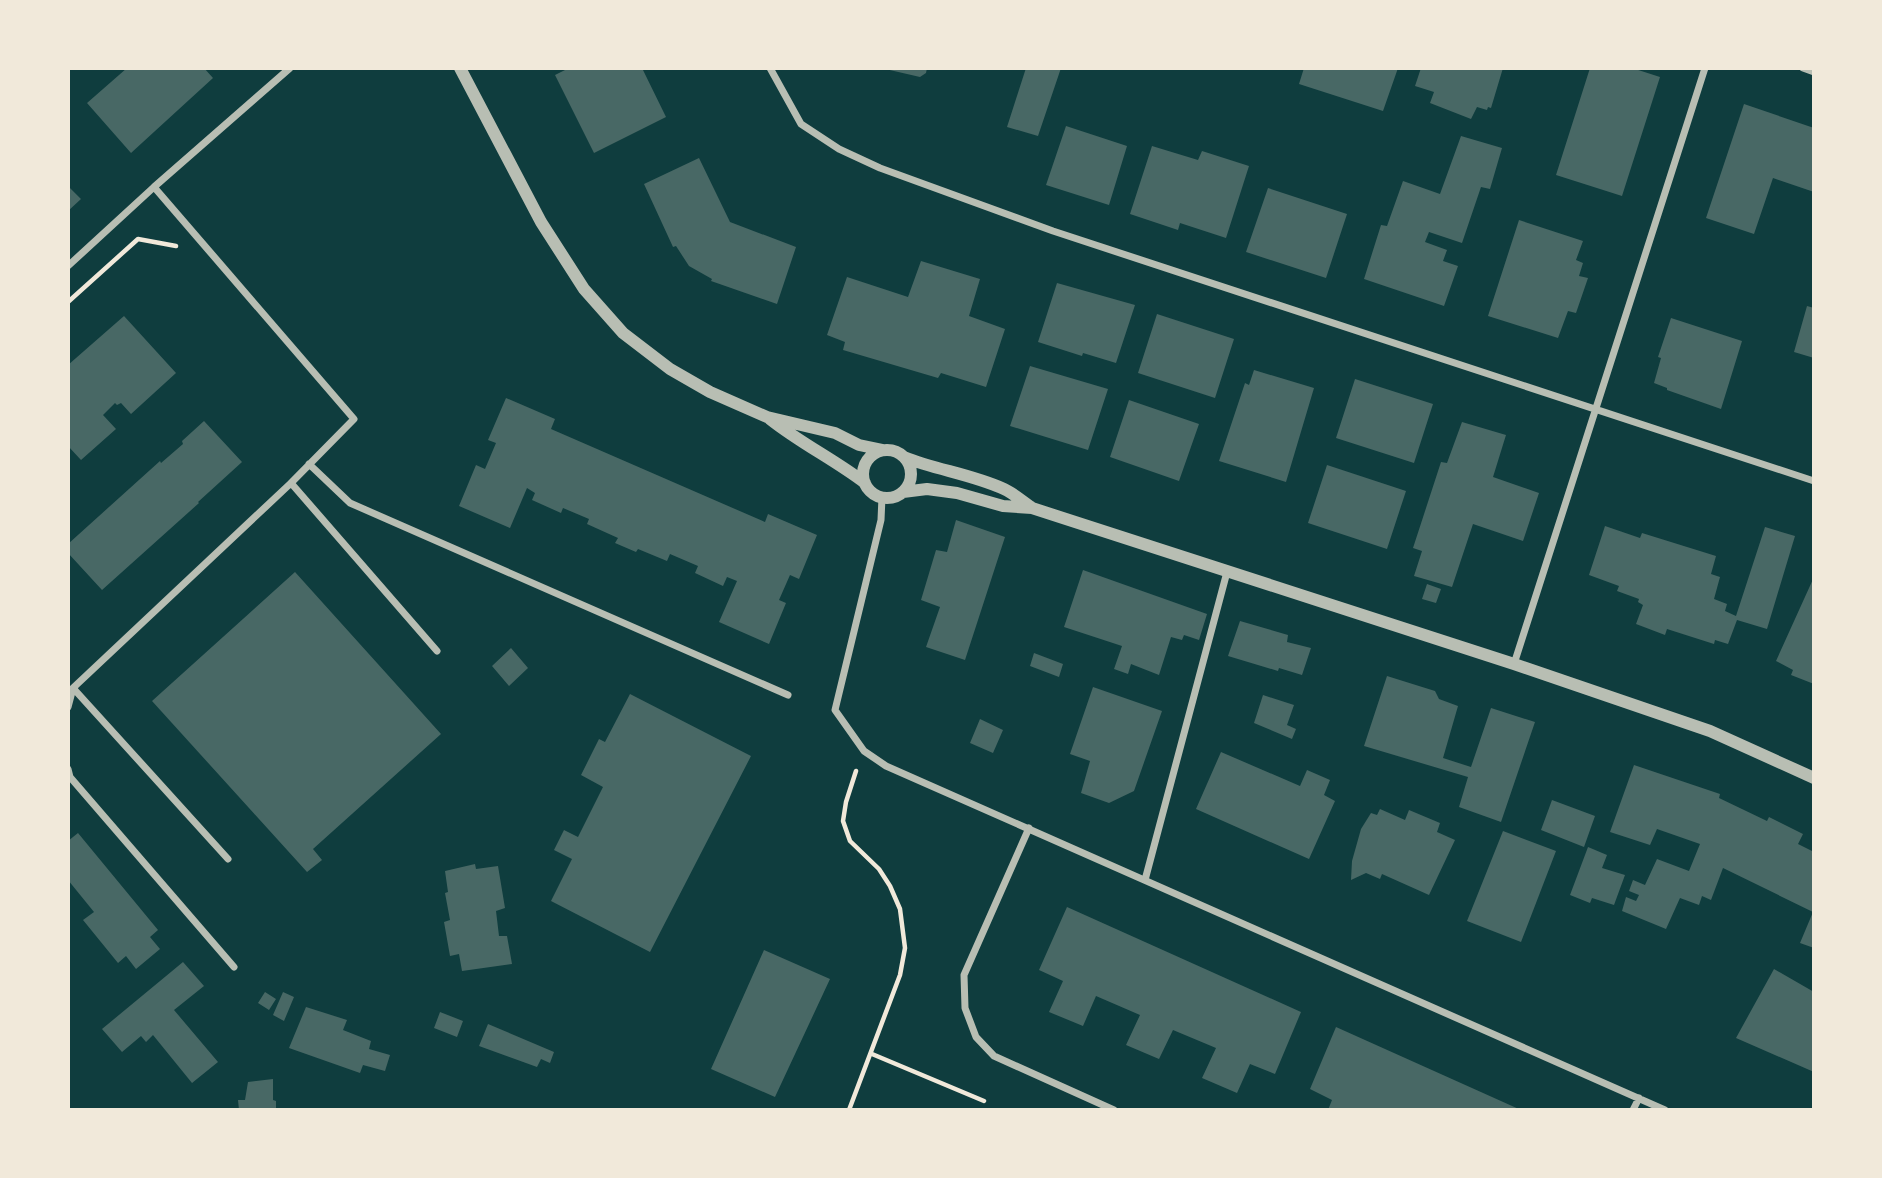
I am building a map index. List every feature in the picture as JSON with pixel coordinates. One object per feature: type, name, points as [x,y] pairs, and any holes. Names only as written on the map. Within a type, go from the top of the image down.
[{"type":"street","points":[[68,266],[290,68]]},
{"type":"street","points":[[460,68],[541,222],[584,289],[622,332],[670,369],[710,392],[767,417],[835,433],[859,444],[894,451],[927,467],[964,474],[1006,490],[1031,508]]},
{"type":"street","points":[[770,68],[801,124],[839,149],[880,169],[1053,231],[1814,481]]},
{"type":"street","points":[[1514,664],[1705,68]]},
{"type":"street","points":[[1803,68],[1814,72]]},
{"type":"street","points":[[68,707],[73,688],[291,483],[354,419],[154,187]]},
{"type":"street","points":[[767,417],[795,439],[845,468],[872,492],[882,497],[927,489],[957,493],[1003,506],[1031,508],[1514,664],[1710,731],[1814,778]]},
{"type":"street","points":[[865,483],[863,473],[866,463],[873,455],[883,450]]},
{"type":"street","points":[[904,457],[911,474],[904,492]]},
{"type":"street","points":[[309,464],[350,503],[788,695]]},
{"type":"street","points":[[291,483],[437,651]]},
{"type":"street","points":[[882,497],[881,520],[835,710],[864,751],[886,766],[1665,1110]]},
{"type":"street","points":[[1145,880],[1227,572]]},
{"type":"street","points":[[73,688],[228,859]]},
{"type":"street","points":[[68,769],[70,777],[234,967]]},
{"type":"street","points":[[1029,828],[964,975],[965,1008],[976,1037],[994,1056],[1114,1110]]},
{"type":"street","points":[[1633,1110],[1639,1098]]},
{"type":"path","points":[[68,302],[138,239],[177,247],[193,233]]},
{"type":"path","points":[[849,1110],[900,975],[905,948],[900,909],[890,886],[879,869],[850,841],[843,821],[846,802],[864,751]]},
{"type":"path","points":[[872,1054],[984,1101]]},
{"type":"building","points":[[127,68],[204,68],[213,78],[131,153],[87,103]]},
{"type":"building","points":[[569,68],[642,68],[666,117],[594,153],[555,75]]},
{"type":"building","points":[[881,68],[927,68],[926,73],[920,77]]},
{"type":"building","points":[[1026,68],[1061,68],[1038,136],[1007,127]]},
{"type":"building","points":[[1304,68],[1398,68],[1383,111],[1299,84]]},
{"type":"building","points":[[1421,68],[1503,68],[1491,108],[1488,107],[1487,110],[1477,107],[1471,119],[1430,103],[1434,92],[1415,86]]},
{"type":"building","points":[[1590,68],[1632,68],[1660,77],[1622,196],[1556,175]]},
{"type":"building","points":[[1744,104],[1814,128],[1814,192],[1773,178],[1754,234],[1706,218]]},
{"type":"building","points":[[1066,126],[1127,146],[1109,205],[1046,185]]},
{"type":"building","points":[[1461,136],[1502,148],[1490,189],[1481,187],[1462,243],[1429,232],[1425,242],[1447,250],[1443,261],[1458,266],[1444,306],[1364,279],[1381,225],[1387,226],[1403,181],[1440,194]]},
{"type":"building","points":[[1152,146],[1198,160],[1202,151],[1249,166],[1226,238],[1180,223],[1178,230],[1130,214]]},
{"type":"building","points":[[699,158],[730,222],[796,247],[777,304],[711,281],[712,279],[689,266],[676,246],[673,247],[644,184]]},
{"type":"building","points":[[68,186],[81,199],[68,211]]},
{"type":"building","points":[[1268,188],[1347,214],[1326,278],[1246,252]]},
{"type":"building","points":[[1519,220],[1583,241],[1576,260],[1583,263],[1579,276],[1588,278],[1576,313],[1568,311],[1558,338],[1488,316]]},
{"type":"building","points":[[921,261],[980,279],[969,316],[1005,329],[986,387],[941,373],[938,378],[843,350],[845,342],[827,335],[847,277],[908,297]]},
{"type":"building","points":[[1057,283],[1135,305],[1116,363],[1038,342]]},
{"type":"building","points":[[1807,306],[1814,308],[1814,358],[1794,352]]},
{"type":"building","points":[[1157,314],[1234,339],[1215,398],[1138,373]]},
{"type":"building","points":[[124,316],[176,373],[131,414],[121,403],[115,403],[103,415],[116,429],[81,460],[68,446],[68,365]]},
{"type":"building","points":[[1671,318],[1742,341],[1721,409],[1654,383],[1661,358],[1658,357]]},
{"type":"building","points":[[1030,366],[1108,389],[1088,450],[1010,426]]},
{"type":"building","points":[[1254,370],[1314,388],[1286,482],[1219,461],[1245,383],[1249,385]]},
{"type":"building","points":[[1355,379],[1433,404],[1414,463],[1336,438]]},
{"type":"building","points":[[506,398],[555,419],[551,429],[765,522],[768,514],[817,535],[799,579],[790,575],[779,600],[786,603],[769,644],[719,622],[737,581],[727,577],[723,586],[695,573],[698,566],[670,554],[667,561],[615,543],[618,538],[587,524],[589,519],[563,508],[561,513],[532,500],[535,493],[527,488],[510,528],[459,506],[476,465],[485,469],[496,443],[488,440]]},
{"type":"building","points":[[1129,400],[1199,424],[1179,481],[1110,457]]},
{"type":"building","points":[[204,421],[242,462],[102,590],[68,553],[68,544],[160,461],[161,463],[183,444],[182,441]]},
{"type":"building","points":[[1462,422],[1506,435],[1493,477],[1539,493],[1523,541],[1473,524],[1452,587],[1414,576],[1422,551],[1413,548],[1441,462],[1447,463]]},
{"type":"building","points":[[1327,465],[1406,491],[1387,549],[1308,523]]},
{"type":"building","points":[[956,520],[1005,537],[965,660],[926,647],[940,607],[921,600],[936,550],[947,552]]},
{"type":"building","points":[[1605,526],[1640,538],[1642,533],[1716,556],[1711,574],[1720,577],[1714,599],[1727,604],[1725,611],[1736,616],[1765,527],[1795,536],[1767,629],[1737,620],[1728,644],[1715,640],[1714,644],[1667,629],[1665,635],[1636,624],[1643,605],[1638,602],[1639,599],[1617,591],[1619,586],[1589,575]]},
{"type":"building","points":[[1083,570],[1207,614],[1199,640],[1184,635],[1182,640],[1171,637],[1159,675],[1131,664],[1128,674],[1114,669],[1122,646],[1064,627]]},
{"type":"building","points":[[295,572],[441,734],[313,849],[322,860],[307,872],[152,701]]},
{"type":"building","points":[[1814,577],[1814,684],[1791,675],[1793,670],[1776,661]]},
{"type":"building","points":[[1427,584],[1441,589],[1436,603],[1422,599]]},
{"type":"building","points":[[1240,621],[1288,635],[1287,642],[1311,648],[1302,675],[1228,656]]},
{"type":"building","points":[[511,648],[528,668],[509,686],[492,666]]},
{"type":"building","points":[[1034,653],[1063,664],[1059,677],[1030,666]]},
{"type":"building","points":[[1387,676],[1435,691],[1439,699],[1458,706],[1443,758],[1471,767],[1491,708],[1535,722],[1501,822],[1459,807],[1468,777],[1364,746]]},
{"type":"building","points":[[1093,687],[1162,711],[1134,791],[1109,803],[1081,793],[1090,761],[1070,754]]},
{"type":"building","points":[[630,694],[751,756],[650,952],[551,901],[572,859],[554,850],[564,830],[578,837],[603,787],[581,775],[599,739],[605,742]]},
{"type":"building","points":[[1263,695],[1294,705],[1287,725],[1296,729],[1292,739],[1254,723]]},
{"type":"building","points":[[980,719],[1003,730],[993,753],[970,743]]},
{"type":"building","points":[[1221,752],[1300,786],[1307,770],[1330,780],[1324,795],[1335,801],[1309,859],[1196,809]]},
{"type":"building","points":[[1634,765],[1720,794],[1719,798],[1767,821],[1769,817],[1803,834],[1798,844],[1814,852],[1814,948],[1800,943],[1813,912],[1723,868],[1711,900],[1702,896],[1699,905],[1680,898],[1666,929],[1622,911],[1626,897],[1636,901],[1639,895],[1629,891],[1633,880],[1645,885],[1657,859],[1689,871],[1700,844],[1657,829],[1650,845],[1610,832]]},
{"type":"building","points":[[1552,800],[1595,816],[1584,847],[1541,830]]},
{"type":"building","points":[[1380,809],[1405,820],[1409,810],[1440,823],[1437,832],[1455,840],[1429,895],[1382,874],[1380,879],[1366,873],[1351,880],[1352,861],[1361,829],[1371,813],[1377,815]]},
{"type":"building","points":[[1503,831],[1556,851],[1521,942],[1467,921]]},
{"type":"building","points":[[78,833],[158,930],[150,937],[160,949],[136,969],[126,956],[118,963],[83,920],[94,912],[68,880],[68,841]]},
{"type":"building","points":[[1588,847],[1607,855],[1602,868],[1625,875],[1614,905],[1592,898],[1590,903],[1570,895]]},
{"type":"building","points":[[475,864],[476,869],[498,866],[505,908],[496,911],[499,936],[507,936],[512,964],[462,971],[459,954],[450,956],[444,922],[450,920],[445,893],[448,892],[445,871]]},
{"type":"building","points":[[1067,907],[1301,1012],[1275,1074],[1250,1064],[1237,1093],[1202,1078],[1216,1048],[1173,1030],[1159,1059],[1126,1045],[1140,1015],[1096,996],[1083,1026],[1049,1012],[1063,981],[1039,970]]},
{"type":"building","points":[[764,950],[830,979],[775,1097],[711,1069]]},
{"type":"building","points":[[183,962],[204,986],[174,1010],[218,1062],[192,1083],[153,1035],[146,1042],[141,1036],[122,1052],[102,1029]]},
{"type":"building","points":[[1774,969],[1814,992],[1814,1072],[1736,1038]]},
{"type":"building","points":[[265,992],[276,999],[269,1010],[258,1003]]},
{"type":"building","points":[[283,992],[294,997],[284,1021],[273,1015]]},
{"type":"building","points":[[306,1007],[347,1020],[343,1030],[371,1041],[369,1049],[390,1055],[385,1071],[363,1065],[360,1073],[289,1048]]},
{"type":"building","points":[[440,1012],[463,1021],[457,1037],[434,1028]]},
{"type":"building","points":[[488,1024],[554,1052],[550,1063],[541,1059],[537,1067],[479,1046]]},
{"type":"building","points":[[1336,1027],[1521,1110],[1328,1110],[1332,1100],[1310,1089]]},
{"type":"building","points":[[273,1079],[276,1110],[239,1110],[238,1100],[245,1100],[248,1082]]}]
